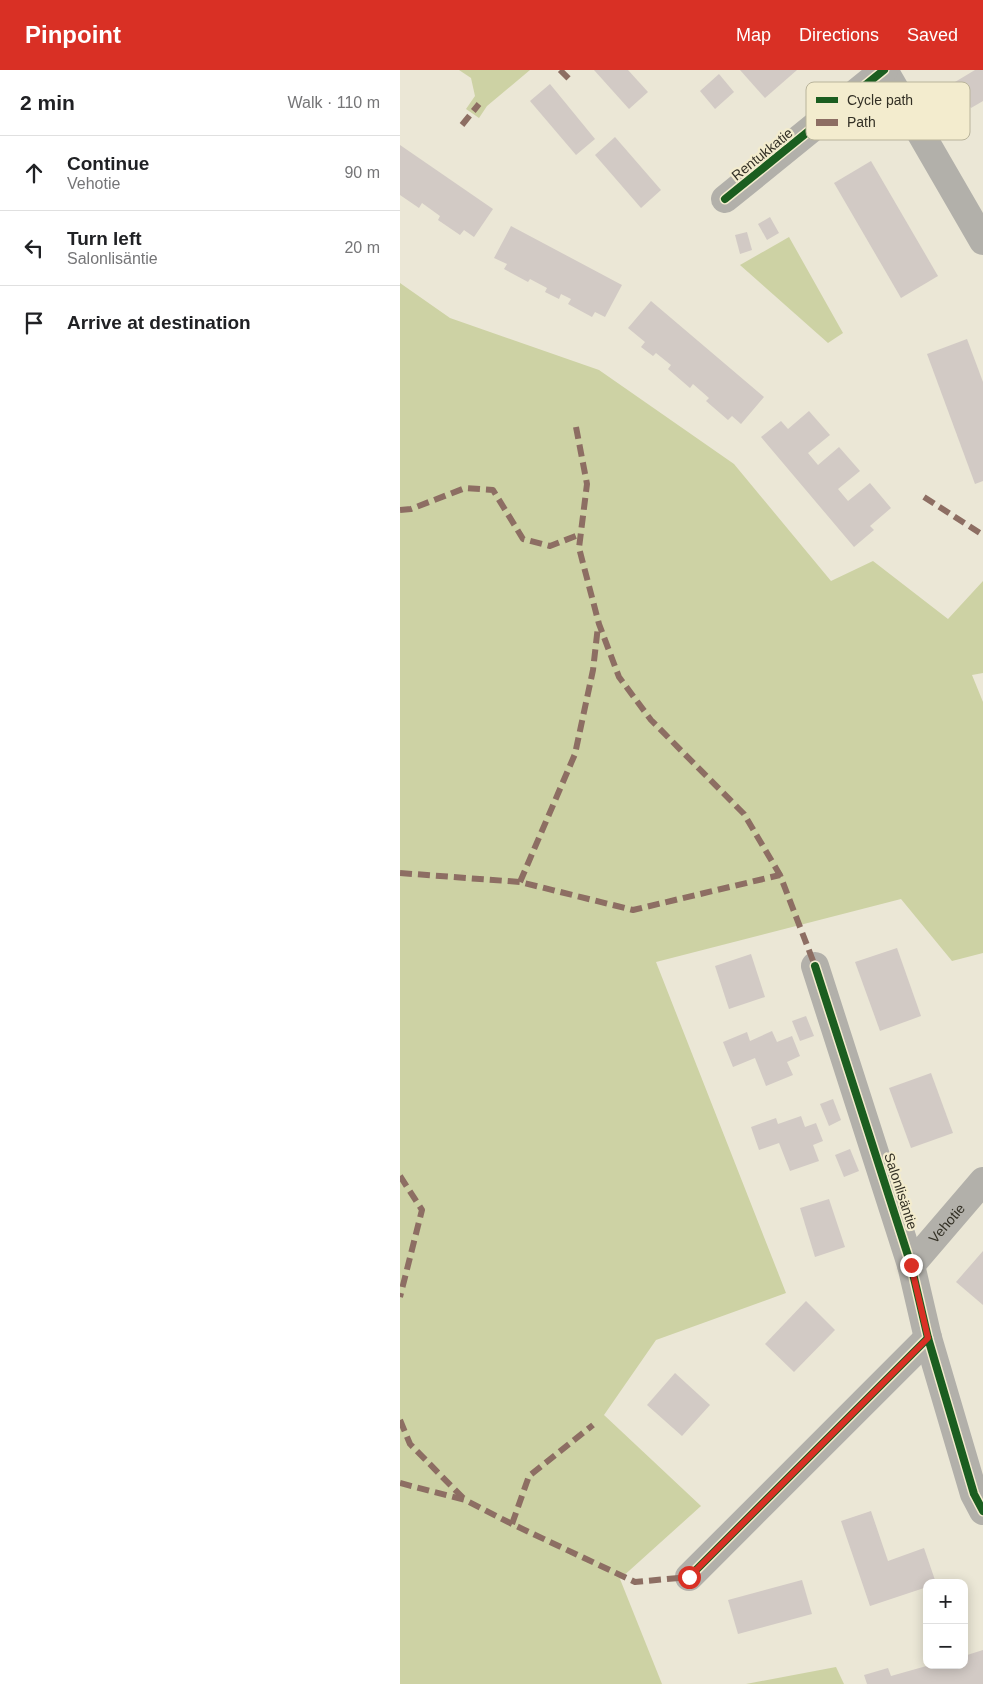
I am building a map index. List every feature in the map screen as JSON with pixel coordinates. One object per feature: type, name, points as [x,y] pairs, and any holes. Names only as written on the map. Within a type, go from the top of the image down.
[{"type":"street","name":"Rentukkatie","points":[[869,82],[884,70]]},
{"type":"street","points":[[884,70],[891,82]]},
{"type":"street","name":"Rentukkatie","points":[[725,199],[806,133]]},
{"type":"street","points":[[924,140],[983,242]]},
{"type":"street","name":"Salonlisäntie","points":[[815,966],[911,1265],[928,1338],[974,1494],[983,1511]]},
{"type":"street","name":"Vehotie","points":[[911,1265],[983,1181]]},
{"type":"street","points":[[689,1577],[928,1338]]},
{"type":"green space","points":[[459,70],[530,70],[487,106],[479,118],[466,109],[475,96],[471,78]]},
{"type":"green space","points":[[789,237],[843,333],[828,343],[740,265]]},
{"type":"green space","points":[[400,283],[450,318],[599,370],[734,464],[831,581],[873,561],[948,619],[983,581],[983,673],[972,675],[983,702],[983,953],[952,961],[901,899],[656,962],[786,1293],[656,1340],[604,1415],[701,1506],[620,1579],[662,1684],[400,1684]]},
{"type":"green space","points":[[836,1667],[844,1684],[746,1684]]},
{"type":"building","points":[[594,70],[628,70],[648,92],[629,109]]},
{"type":"building","points":[[740,70],[797,70],[765,98]]},
{"type":"building","points":[[975,70],[983,70],[983,101],[971,108],[970,82],[955,82]]},
{"type":"building","points":[[719,74],[734,92],[715,109],[700,91]]},
{"type":"building","points":[[550,84],[595,139],[576,155],[530,101]]},
{"type":"building","points":[[615,137],[661,190],[641,208],[595,155]]},
{"type":"building","points":[[400,145],[493,209],[474,237],[464,230],[460,235],[438,220],[440,216],[422,203],[419,208],[400,195]]},
{"type":"building","points":[[871,161],[938,276],[901,298],[834,183]]},
{"type":"building","points":[[770,217],[779,233],[767,240],[758,224]]},
{"type":"building","points":[[511,226],[622,285],[605,317],[595,312],[592,317],[568,304],[571,299],[561,294],[559,299],[545,292],[547,288],[530,279],[528,282],[504,269],[507,264],[494,258]]},
{"type":"building","points":[[747,232],[752,250],[740,254],[735,235]]},
{"type":"building","points":[[651,301],[764,397],[741,424],[732,416],[728,420],[706,401],[709,398],[693,384],[690,388],[668,369],[671,365],[656,353],[653,356],[641,347],[645,342],[628,328]]},
{"type":"building","points":[[967,339],[983,382],[983,481],[975,484],[927,354]]},
{"type":"building","points":[[809,411],[830,435],[808,453],[818,465],[839,447],[860,471],[838,489],[848,501],[870,483],[891,508],[870,526],[874,530],[854,547],[761,437],[781,421],[788,429]]},
{"type":"building","points":[[897,948],[921,1016],[880,1031],[855,962]]},
{"type":"building","points":[[751,954],[765,997],[729,1009],[715,966]]},
{"type":"building","points":[[806,1016],[814,1036],[800,1041],[792,1021]]},
{"type":"building","points":[[772,1031],[777,1042],[792,1036],[800,1056],[787,1062],[793,1075],[766,1086],[755,1058],[733,1067],[723,1042],[747,1032],[750,1041]]},
{"type":"building","points":[[931,1073],[953,1133],[911,1148],[889,1088]]},
{"type":"building","points":[[833,1099],[841,1120],[829,1126],[820,1104]]},
{"type":"building","points":[[801,1116],[805,1127],[816,1123],[823,1141],[813,1145],[819,1161],[790,1171],[779,1143],[759,1150],[751,1127],[776,1118],[778,1124]]},
{"type":"building","points":[[850,1149],[859,1171],[844,1177],[835,1155]]},
{"type":"building","points":[[829,1199],[845,1247],[815,1257],[800,1208]]},
{"type":"building","points":[[983,1251],[983,1305],[956,1282]]},
{"type":"building","points":[[806,1301],[835,1330],[794,1372],[765,1344]]},
{"type":"building","points":[[675,1373],[710,1405],[682,1436],[647,1405]]},
{"type":"building","points":[[871,1511],[888,1561],[924,1548],[935,1579],[923,1579],[923,1588],[870,1606],[841,1521]]},
{"type":"building","points":[[802,1580],[812,1614],[738,1634],[728,1600]]},
{"type":"building","points":[[983,1650],[983,1684],[867,1684],[864,1675],[888,1668],[891,1676],[923,1667],[923,1669],[968,1669],[968,1655]]},
{"type":"marked path","points":[[560,70],[570,80]]},
{"type":"marked path","points":[[462,125],[479,104]]},
{"type":"marked path","points":[[576,427],[587,484],[579,548],[599,624],[619,677],[651,720],[744,814],[780,875]]},
{"type":"marked path","points":[[400,510],[411,509],[465,488],[493,490],[523,539],[550,546],[581,534]]},
{"type":"marked path","points":[[924,497],[983,535]]},
{"type":"marked path","points":[[520,882],[575,754],[593,670],[598,626]]},
{"type":"marked path","points":[[400,873],[520,882],[633,910],[780,875],[815,966]]},
{"type":"marked path","points":[[400,1176],[422,1210],[400,1297]]},
{"type":"marked path","points":[[400,1420],[410,1444],[465,1500]]},
{"type":"marked path","points":[[512,1524],[529,1476],[593,1425]]},
{"type":"marked path","points":[[400,1483],[465,1500],[635,1582],[689,1577]]},
{"type":"cycle path","points":[[869,82],[884,70]]},
{"type":"cycle path","points":[[725,199],[806,133]]},
{"type":"cycle path","points":[[815,966],[911,1265],[928,1338],[974,1494],[983,1511]]},
{"type":"cycle path","points":[[689,1577],[928,1338]]},
{"type":"route","points":[[689,1577],[928,1338],[911,1265]]}]
